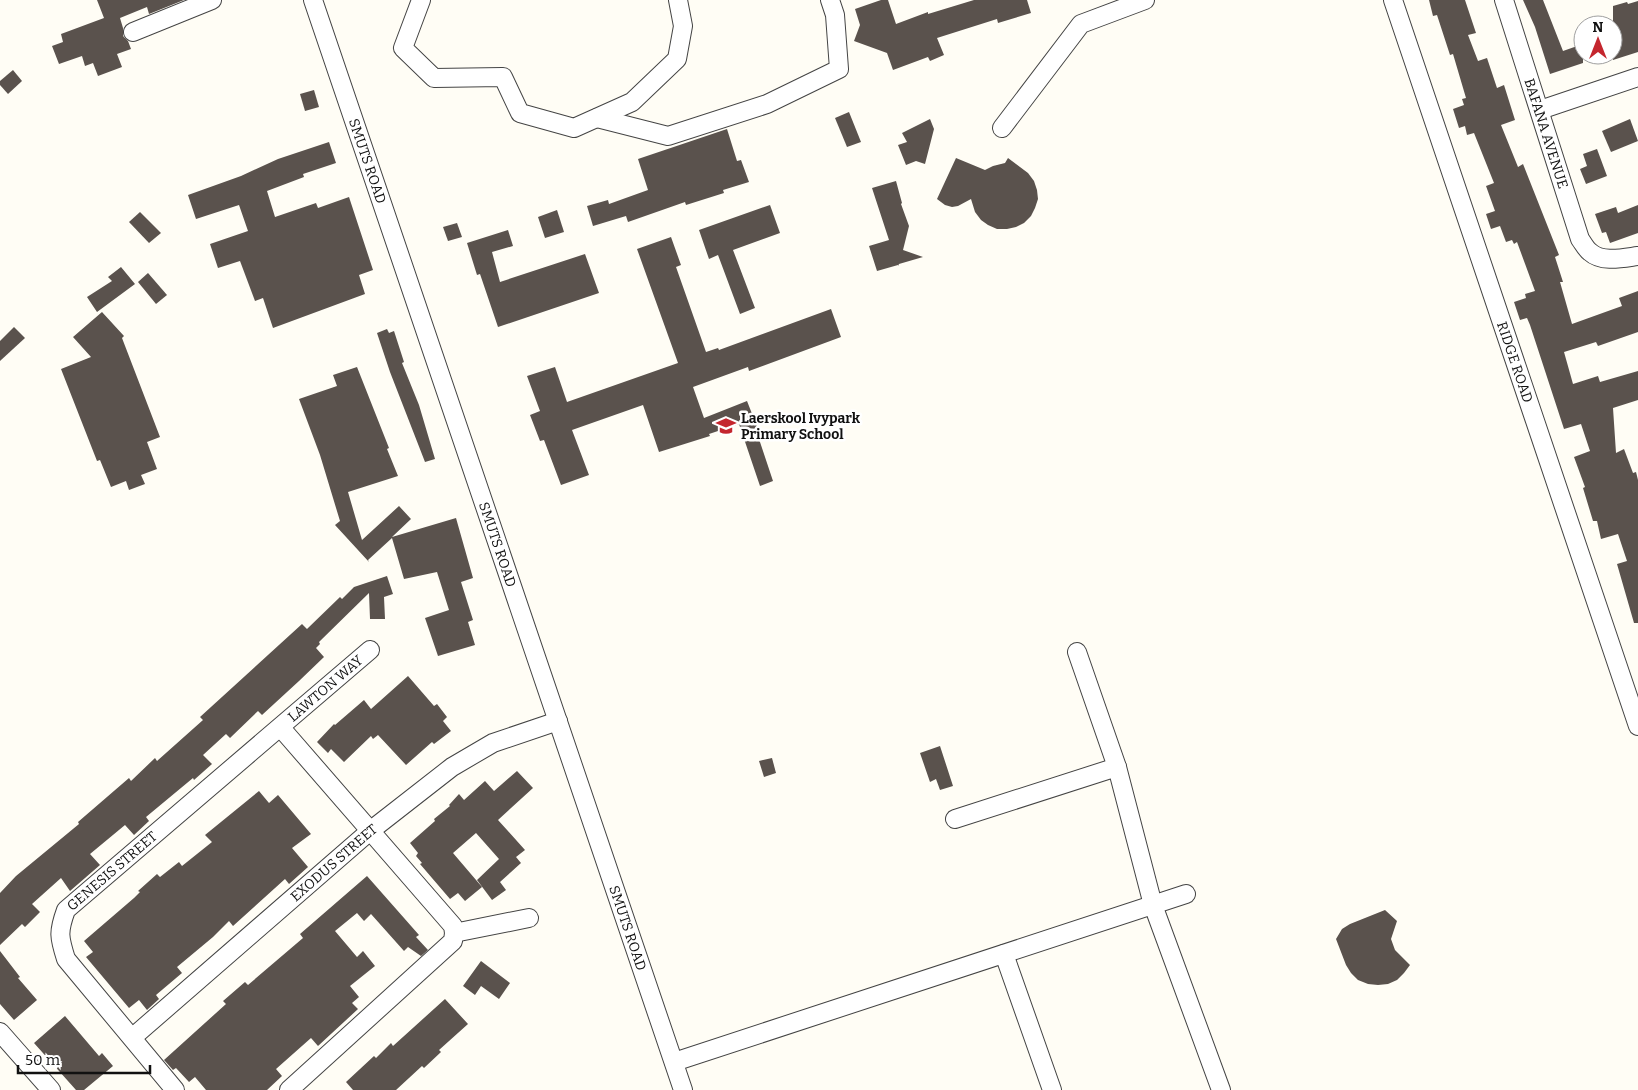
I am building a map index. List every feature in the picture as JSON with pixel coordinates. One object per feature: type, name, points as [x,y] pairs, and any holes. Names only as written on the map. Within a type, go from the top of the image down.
[{"type":"street","points":[[133,32],[212,0]]},
{"type":"street","name":"SMUTS ROAD","points":[[312,0],[683,1090]]},
{"type":"street","points":[[421,0],[403,48],[434,78],[503,77],[520,113],[574,128],[632,102],[677,59],[683,26],[678,0]]},
{"type":"street","points":[[597,118],[668,136],[767,104],[839,69],[835,14],[830,0]]},
{"type":"street","points":[[1002,128],[1081,24],[1145,0]]},
{"type":"street","name":"RIDGE ROAD","points":[[1393,0],[1638,726]]},
{"type":"street","name":"BAFANA AVENUE","points":[[1504,0],[1580,239],[1589,252],[1601,258],[1621,259],[1638,256]]},
{"type":"street","points":[[1540,110],[1638,77]]},
{"type":"street","name":"LAWTON WAY","points":[[281,728],[370,650]]},
{"type":"street","points":[[1077,652],[1117,767],[1153,905],[1221,1090]]},
{"type":"street","name":"EXODUS STREET","points":[[133,1037],[370,831],[460,762],[493,744],[558,721]]},
{"type":"street","points":[[281,728],[453,926],[454,933],[453,940],[289,1090]]},
{"type":"street","name":"GENESIS STREET","points":[[175,1090],[133,1037],[66,959],[59,938],[61,923],[66,910],[281,728]]},
{"type":"street","points":[[955,819],[1117,767]]},
{"type":"street","points":[[674,1062],[1186,894]]},
{"type":"street","points":[[454,933],[529,918]]},
{"type":"street","points":[[1004,954],[1052,1090]]},
{"type":"street","points":[[0,1032],[51,1090]]},
{"type":"building","points":[[97,0],[184,0],[149,14],[147,7],[120,18],[123,36],[128,41],[131,49],[117,54],[122,67],[98,76],[93,63],[85,66],[82,56],[59,64],[52,46],[63,42],[61,34],[104,18]]},
{"type":"building","points":[[881,0],[888,0],[896,24],[928,12],[928,14],[974,0],[1027,0],[1031,13],[998,23],[997,19],[937,38],[944,55],[930,61],[928,57],[893,70],[887,53],[854,41],[860,25],[855,9]]},
{"type":"building","points":[[1429,0],[1465,0],[1476,33],[1468,35],[1478,61],[1487,58],[1497,88],[1504,85],[1515,120],[1501,125],[1518,167],[1523,164],[1559,255],[1555,257],[1563,282],[1560,282],[1572,324],[1622,306],[1619,298],[1638,291],[1638,332],[1598,346],[1596,342],[1564,352],[1573,384],[1598,376],[1600,382],[1638,371],[1638,400],[1613,408],[1616,453],[1624,449],[1633,473],[1636,472],[1638,480],[1638,623],[1634,623],[1617,564],[1627,561],[1618,534],[1601,539],[1597,521],[1593,521],[1583,488],[1585,487],[1574,457],[1590,451],[1581,424],[1564,429],[1530,325],[1527,318],[1520,320],[1514,302],[1526,298],[1525,294],[1535,291],[1517,242],[1514,244],[1512,240],[1506,242],[1500,226],[1491,229],[1486,214],[1495,211],[1486,186],[1494,183],[1474,133],[1467,135],[1465,126],[1459,128],[1453,109],[1464,105],[1462,99],[1466,98],[1453,54],[1450,55],[1437,15],[1433,16]]},
{"type":"building","points":[[1523,0],[1543,0],[1563,51],[1573,48],[1573,65],[1577,65],[1550,74],[1535,27]]},
{"type":"building","points":[[1638,1],[1638,52],[1623,57],[1623,15],[1613,15],[1613,6],[1627,2],[1628,4]]},
{"type":"building","points":[[13,70],[22,81],[8,94],[0,85],[0,81]]},
{"type":"building","points":[[314,90],[319,107],[305,111],[300,94]]},
{"type":"building","points":[[849,112],[861,142],[847,147],[835,118]]},
{"type":"building","points":[[930,119],[934,129],[925,164],[916,161],[906,165],[898,145],[907,142],[902,133]]},
{"type":"building","points":[[1630,119],[1638,141],[1611,152],[1602,131]]},
{"type":"building","points":[[727,129],[737,161],[741,160],[749,182],[723,190],[724,193],[686,205],[685,202],[628,222],[626,216],[593,226],[587,206],[608,200],[609,204],[648,190],[638,159]]},
{"type":"building","points":[[329,142],[336,163],[303,174],[304,177],[267,191],[275,217],[316,203],[318,208],[349,197],[373,270],[359,275],[365,294],[273,328],[263,298],[255,301],[240,261],[218,268],[210,244],[248,231],[239,205],[196,219],[188,195],[241,176],[278,159]]},
{"type":"building","points":[[1597,149],[1607,176],[1586,184],[1580,169],[1587,166],[1583,154]]},
{"type":"building","points":[[956,158],[985,170],[1005,163],[1008,158],[1028,173],[1034,181],[1038,199],[1031,216],[1024,223],[1016,227],[997,229],[981,220],[975,212],[971,199],[952,207],[945,205],[937,199]]},
{"type":"building","points":[[896,181],[901,204],[909,226],[903,250],[923,257],[877,271],[869,246],[889,240],[872,188]]},
{"type":"building","points":[[770,205],[780,233],[733,250],[755,308],[740,314],[718,255],[709,259],[699,230]]},
{"type":"building","points":[[1638,205],[1638,233],[1610,243],[1606,232],[1602,233],[1595,214],[1616,207],[1618,213]]},
{"type":"building","points":[[557,210],[564,232],[545,238],[538,217]]},
{"type":"building","points":[[140,212],[161,233],[149,243],[129,222]]},
{"type":"building","points":[[457,223],[462,237],[448,241],[443,227]]},
{"type":"building","points":[[508,230],[513,246],[492,252],[500,282],[585,254],[599,293],[498,327],[480,274],[477,275],[467,243]]},
{"type":"building","points":[[671,237],[681,265],[676,267],[706,352],[718,348],[719,350],[831,309],[841,337],[749,371],[748,367],[693,387],[704,418],[747,401],[758,429],[756,430],[773,481],[760,486],[739,424],[709,434],[710,436],[659,452],[643,405],[572,430],[589,475],[561,485],[544,440],[540,441],[530,415],[540,411],[527,376],[555,367],[567,402],[678,363],[637,249]]},
{"type":"building","points":[[121,267],[135,284],[97,312],[87,297],[112,281],[108,277]]},
{"type":"building","points":[[148,273],[167,295],[156,304],[138,282]]},
{"type":"building","points":[[102,312],[124,336],[122,338],[160,437],[147,442],[157,469],[141,475],[145,484],[129,490],[126,481],[111,487],[100,460],[97,461],[61,369],[91,357],[73,337]]},
{"type":"building","points":[[14,327],[25,338],[0,361],[0,341]]},
{"type":"building","points":[[387,329],[389,333],[394,331],[404,362],[402,363],[419,405],[435,459],[425,462],[390,372],[377,333]]},
{"type":"building","points":[[357,367],[398,476],[348,492],[362,540],[399,506],[411,519],[392,537],[456,518],[473,578],[461,582],[473,620],[468,622],[475,645],[438,656],[425,618],[449,610],[437,572],[404,579],[392,538],[368,560],[369,562],[335,525],[340,521],[320,455],[299,399],[337,386],[333,375]]},
{"type":"building","points":[[387,576],[393,594],[384,597],[385,619],[370,619],[369,593],[319,642],[320,644],[316,648],[324,657],[262,715],[258,711],[230,738],[226,734],[203,755],[212,764],[146,817],[149,821],[134,835],[125,825],[90,854],[100,865],[70,891],[61,878],[32,904],[40,912],[25,927],[22,924],[0,945],[0,893],[16,876],[79,824],[78,822],[129,778],[131,781],[155,758],[157,761],[203,720],[200,717],[302,624],[307,629],[340,597],[342,599],[354,587]]},
{"type":"building","points":[[408,676],[434,706],[437,704],[447,717],[443,721],[451,731],[434,744],[432,742],[406,765],[378,735],[373,739],[371,736],[344,762],[331,749],[328,753],[317,742],[334,724],[364,700],[371,709]]},
{"type":"building","points":[[940,746],[953,786],[940,790],[936,779],[930,782],[920,753]]},
{"type":"building","points":[[772,758],[776,773],[764,777],[759,761]]},
{"type":"building","points":[[517,771],[533,788],[498,820],[525,850],[516,857],[521,863],[500,882],[506,890],[492,900],[477,880],[499,859],[476,833],[453,853],[482,887],[465,901],[458,893],[450,899],[420,864],[422,863],[416,856],[418,853],[410,843],[450,806],[459,794],[464,800],[485,781],[494,791]]},
{"type":"building","points":[[259,791],[269,803],[278,795],[311,834],[292,848],[308,867],[289,884],[285,879],[233,926],[229,921],[177,967],[182,973],[156,995],[159,999],[147,1010],[139,1000],[129,1008],[86,957],[93,952],[84,941],[134,898],[140,892],[138,891],[157,874],[160,877],[179,862],[182,866],[212,842],[205,835]]},
{"type":"building","points":[[367,876],[419,935],[416,937],[428,950],[421,956],[408,947],[404,951],[371,914],[364,921],[357,913],[335,931],[357,957],[363,951],[375,966],[350,986],[359,997],[352,1003],[358,1009],[318,1046],[311,1038],[276,1069],[282,1076],[267,1090],[206,1090],[195,1077],[189,1082],[176,1068],[173,1070],[164,1060],[226,1004],[223,1001],[245,982],[248,985],[303,938],[300,934]]},
{"type":"building","points":[[1385,910],[1397,921],[1391,939],[1395,950],[1410,965],[1397,980],[1388,984],[1368,984],[1358,980],[1351,973],[1336,939],[1342,929],[1350,924]]},
{"type":"building","points":[[0,951],[20,977],[18,978],[37,1000],[14,1020],[0,1004]]},
{"type":"building","points":[[481,961],[510,983],[499,999],[481,986],[475,995],[463,986]]},
{"type":"building","points":[[445,999],[468,1024],[439,1050],[441,1052],[424,1068],[422,1066],[396,1090],[353,1090],[346,1082],[374,1056],[376,1058],[391,1043],[393,1046]]},
{"type":"building","points":[[65,1016],[99,1056],[102,1053],[113,1066],[84,1090],[76,1090],[34,1043]]},
{"type":"place","name":"Laerskool Ivypark Primary School","points":[[726,426]]}]
